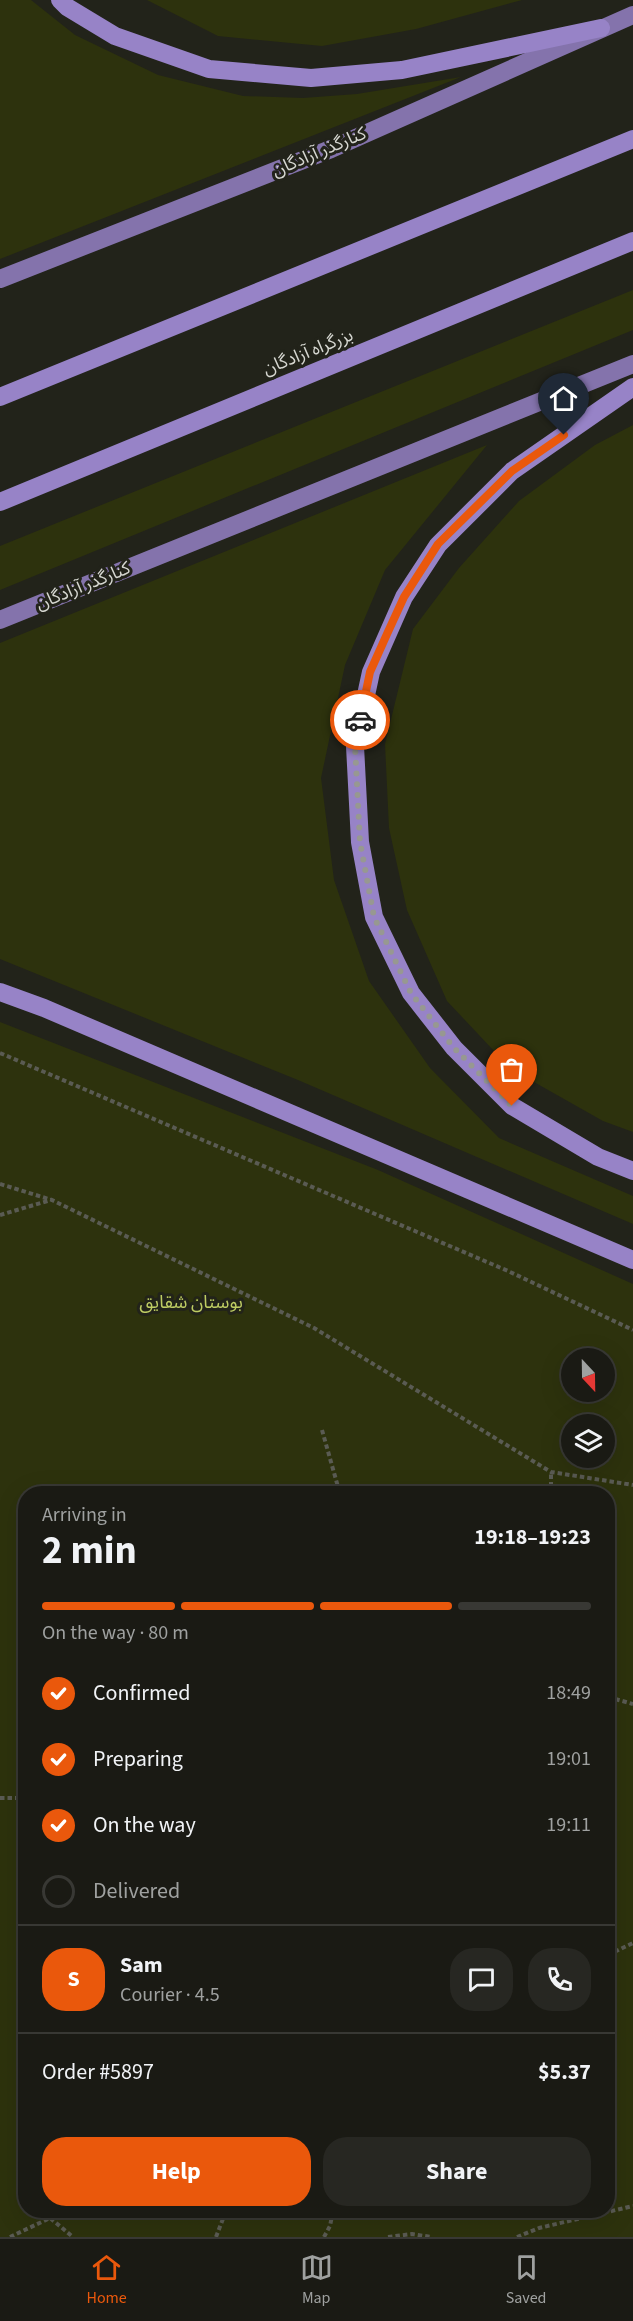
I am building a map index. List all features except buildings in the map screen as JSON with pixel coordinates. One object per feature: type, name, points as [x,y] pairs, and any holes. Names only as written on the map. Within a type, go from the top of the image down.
[{"type":"highway","points":[[60,0],[67,7],[115,36],[209,69],[311,78],[402,70],[601,28]]},
{"type":"highway","points":[[0,397],[633,139]]},
{"type":"highway","name":"بزرگراه آزادگان","points":[[0,502],[633,241]]},
{"type":"highway","points":[[633,387],[512,471],[438,544],[404,597],[370,672],[355,746],[360,842],[374,917],[411,993],[454,1048],[512,1106],[598,1157],[633,1171]]},
{"type":"highway","points":[[0,992],[44,1008],[633,1260]]},
{"type":"main road","name":"کنارگذر آزادگان","points":[[0,279],[331,148],[633,15]]},
{"type":"main road","name":"کنارگذر آزادگان","points":[[0,620],[633,364]]},
{"type":"path","points":[[0,1053],[508,1271],[633,1330]]},
{"type":"path","points":[[0,1184],[52,1200],[314,1328],[551,1472],[633,1485]]},
{"type":"path","points":[[0,1215],[52,1200]]},
{"type":"path","points":[[322,1430],[338,1486]]},
{"type":"path","points":[[551,1472],[551,1486]]},
{"type":"path","points":[[615,1699],[633,1704]]},
{"type":"path","points":[[0,1798],[18,1798]]},
{"type":"path","points":[[615,1952],[633,1943]]},
{"type":"path","points":[[615,2210],[633,2206]]},
{"type":"path","points":[[10,2237],[51,2218],[73,2237]]},
{"type":"path","points":[[216,2237],[223,2218]]},
{"type":"path","points":[[324,2237],[332,2218]]},
{"type":"path","points":[[517,2237],[539,2228],[582,2218]]},
{"type":"path","points":[[388,2237],[412,2234],[430,2237]]},
{"type":"green space","points":[[0,0],[31,0],[75,35],[158,75],[243,96],[303,98],[357,94],[461,77],[0,259]]},
{"type":"green space","points":[[147,0],[522,0],[416,29],[322,46],[218,36]]},
{"type":"green space","points":[[633,290],[633,330],[0,590],[0,546]]},
{"type":"green space","points":[[633,425],[633,1132],[603,1121],[511,1069],[447,1001],[407,910],[389,828],[385,744],[413,629],[459,568],[519,501],[595,445]]},
{"type":"green space","points":[[487,445],[385,570],[345,665],[321,778],[334,880],[369,981],[430,1068],[499,1138],[633,1196],[633,1224],[298,1080],[0,959],[0,643]]},
{"type":"green space","name":"بوستان شقایق","points":[[0,1022],[378,1170],[633,1284],[633,2237],[0,2237]]},
{"type":"way so far","points":[[360,720],[355,746],[360,842],[374,917],[411,993],[454,1048],[512,1106]]},
{"type":"route","points":[[360,720],[370,672],[404,597],[438,544],[512,471],[564,435]]}]
